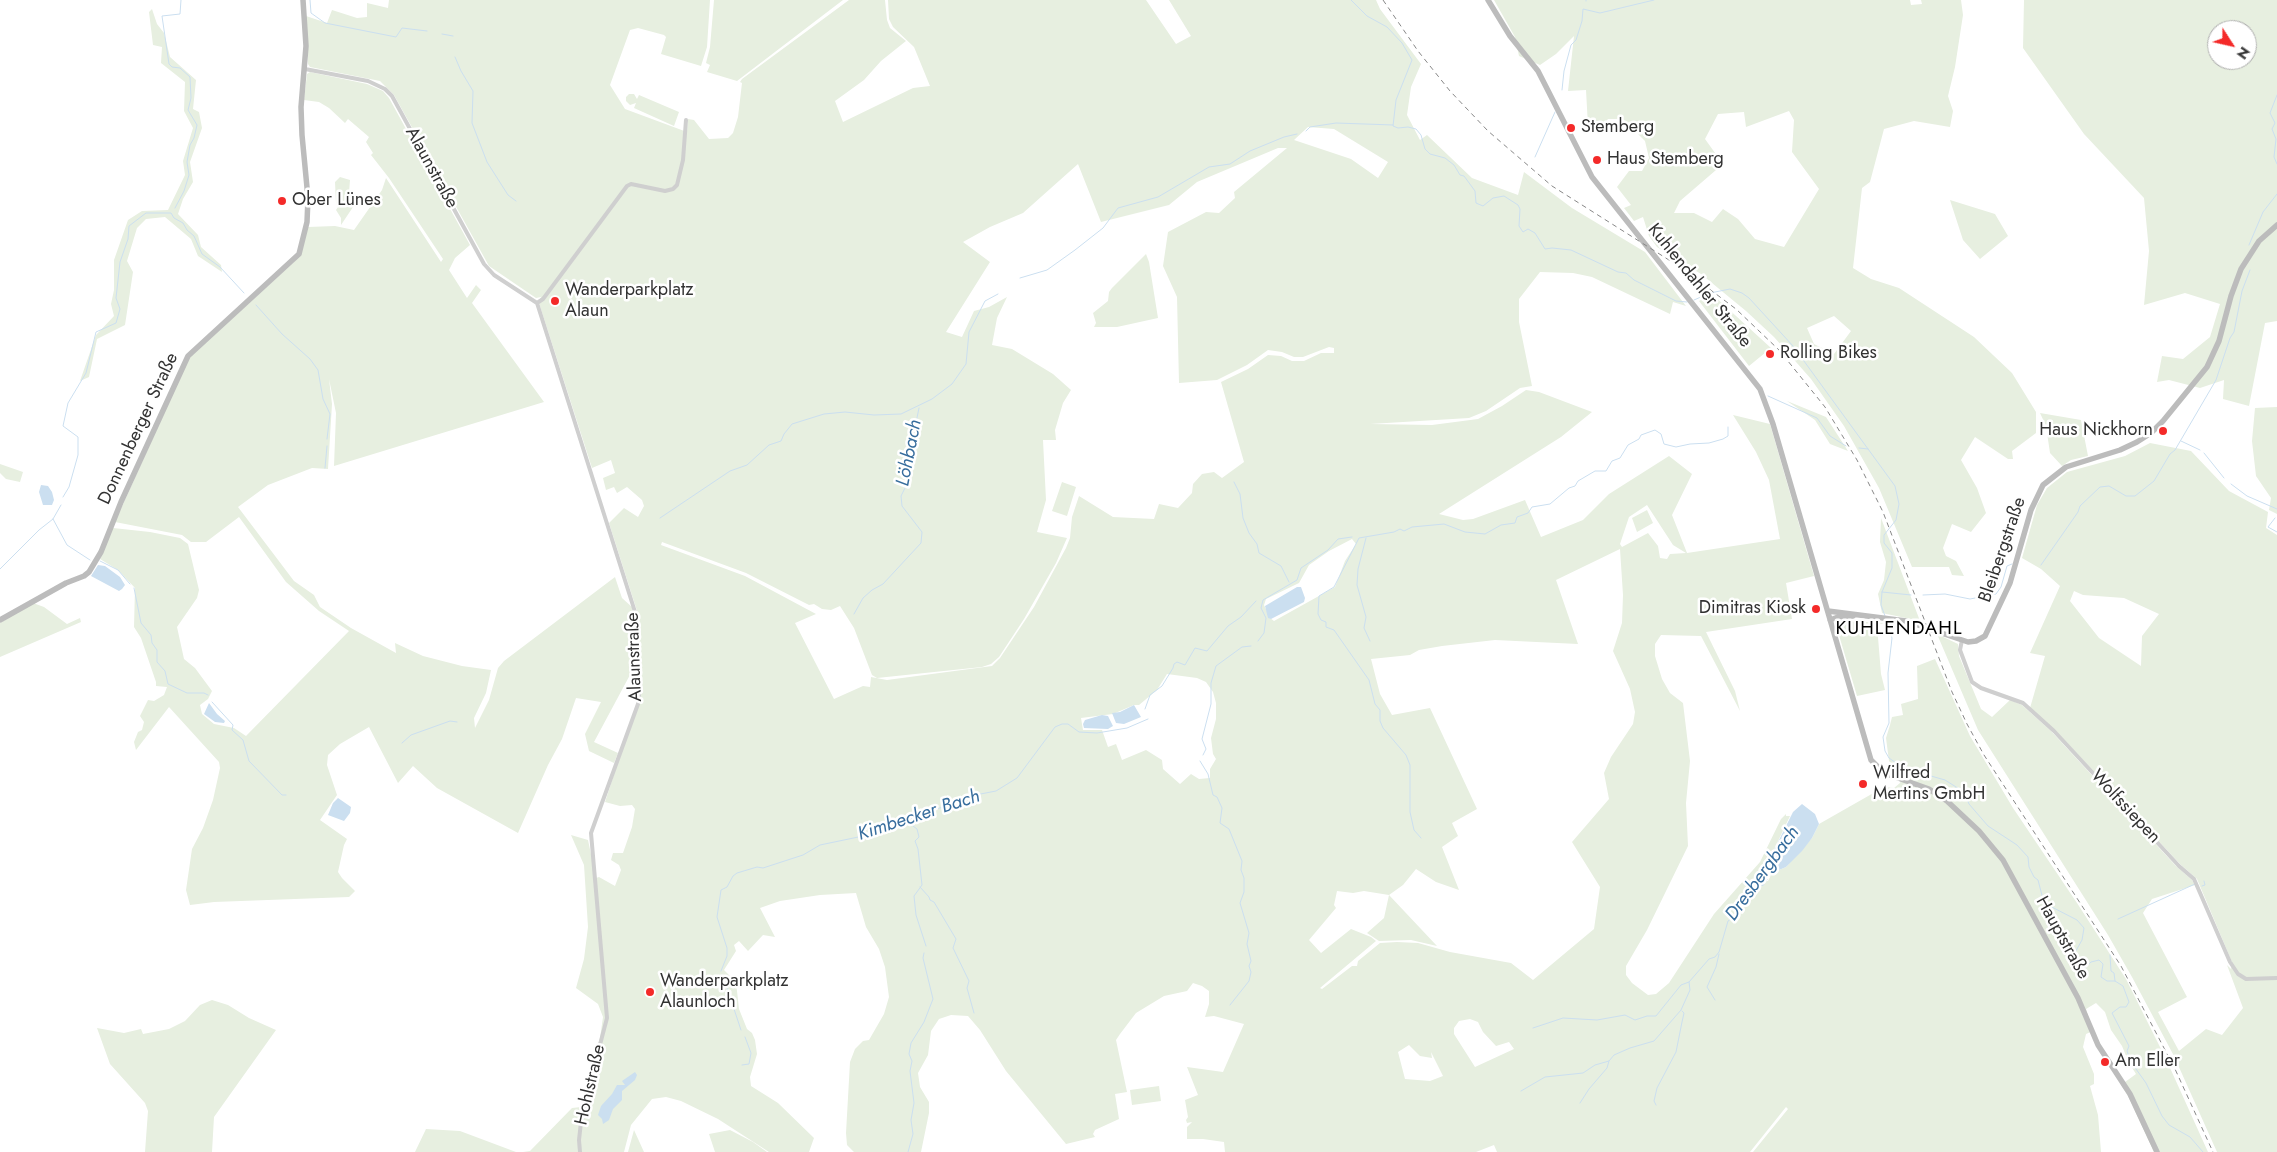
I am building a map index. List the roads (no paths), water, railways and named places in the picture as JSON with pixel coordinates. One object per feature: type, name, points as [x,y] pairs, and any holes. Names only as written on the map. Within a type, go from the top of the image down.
[{"type":"street","name":"Donnenberger Straße","points":[[0,620],[89,572],[101,552],[121,502],[188,356],[299,254],[307,222],[308,198],[301,107],[306,46],[303,0]]},
{"type":"street","name":"Kuhlendahler Straße","points":[[1488,0],[1510,36],[1538,71],[1592,177],[1753,377],[1764,397],[1869,756],[1880,770],[1897,778]]},
{"type":"street","name":"Alaunstraße","points":[[305,69],[368,81],[385,89],[392,96],[484,264],[494,275],[537,303],[632,601],[637,623],[635,644],[640,695],[591,833],[607,1018]]},
{"type":"street","points":[[537,303],[543,299],[627,186],[631,184],[665,191],[673,189],[677,185],[683,160],[686,120]]},
{"type":"street","name":"Bleibergstraße","points":[[1962,640],[1972,642],[1979,640],[1990,628],[2014,573],[2031,510],[2043,484],[2066,467],[2120,450],[2145,437],[2163,421],[2200,377],[2219,341],[2230,296],[2241,269],[2259,241],[2277,225]]},
{"type":"street","points":[[1828,611],[1874,616],[1926,626],[1962,640]]},
{"type":"street","points":[[1830,620],[1844,616],[1874,616]]},
{"type":"street","name":"Wolfssiepen","points":[[1962,640],[1960,650],[1972,682],[1982,688],[2023,703],[2054,731],[2194,879],[2230,962],[2238,974],[2246,978],[2277,978]]},
{"type":"street","name":"Hauptstraße","points":[[1897,778],[1929,789],[1947,801],[1979,831],[2002,860],[2078,998],[2098,1045],[2130,1094],[2157,1152]]},
{"type":"street","name":"Hohlstraße","points":[[580,1152],[579,1140],[582,1113],[607,1018]]},
{"type":"water","points":[[41,485],[48,486],[52,492],[54,500],[52,505],[43,505],[39,492]]},
{"type":"water","points":[[98,565],[105,566],[120,577],[125,585],[122,589],[119,591],[91,576]]},
{"type":"water","points":[[1297,587],[1301,587],[1305,598],[1304,602],[1271,619],[1268,618],[1265,606]]},
{"type":"water","points":[[209,703],[225,721],[224,723],[215,722],[204,714]]},
{"type":"water","points":[[1134,705],[1141,717],[1124,724],[1116,723],[1112,713],[1120,712]]},
{"type":"water","points":[[1102,715],[1108,716],[1113,726],[1108,729],[1084,728],[1085,720]]},
{"type":"water","points":[[338,798],[351,807],[350,813],[344,821],[328,815],[333,803]]},
{"type":"water","points":[[1802,804],[1815,814],[1819,824],[1812,838],[1786,867],[1772,873],[1763,886],[1754,884],[1754,878],[1769,860],[1793,812]]},
{"type":"water","points":[[635,1072],[637,1075],[635,1080],[622,1091],[622,1100],[613,1109],[609,1120],[603,1124],[602,1119],[598,1115],[601,1106],[617,1085],[625,1085],[622,1081]]},
{"type":"waterway","points":[[175,208],[184,191],[189,175],[187,162],[190,145],[197,125],[188,110],[191,98],[190,77],[180,68],[172,67],[169,64],[162,16],[180,14],[181,0]]},
{"type":"waterway","points":[[310,0],[311,13],[325,23],[396,37],[402,28],[427,31]]},
{"type":"waterway","points":[[1351,0],[1367,16],[1387,27],[1402,43],[1412,60],[1396,100],[1393,126],[1416,129],[1421,135],[1425,149],[1430,154],[1445,158],[1454,165],[1460,175],[1464,176],[1475,191],[1476,203],[1483,206],[1493,198],[1504,196],[1518,205],[1520,209],[1519,226],[1523,232],[1528,229],[1535,233],[1545,249],[1571,250],[1618,272],[1626,273],[1634,280],[1676,301],[1687,302]]},
{"type":"waterway","points":[[1562,90],[1564,71],[1571,45],[1576,40],[1582,21],[1583,9],[1600,13],[1654,0]]},
{"type":"waterway","points":[[442,34],[453,36]]},
{"type":"waterway","points":[[455,57],[473,91],[472,123],[487,162],[508,195],[516,201]]},
{"type":"waterway","points":[[2277,95],[2270,113],[2275,123],[2272,129],[2276,139],[2274,157],[2277,164]]},
{"type":"waterway","points":[[1535,157],[1555,112]]},
{"type":"waterway","points":[[1306,131],[1310,127],[1336,123],[1393,125]]},
{"type":"waterway","points":[[1020,278],[1047,270],[1103,228],[1118,208],[1158,197],[1209,167],[1230,164],[1250,151],[1284,137],[1297,134]]},
{"type":"waterway","points":[[2249,245],[2263,212],[2277,194]]},
{"type":"waterway","points":[[63,497],[69,487],[78,455],[78,437],[63,426],[68,403],[86,373],[96,332],[116,323],[120,309],[116,298],[120,262],[128,239],[129,226],[146,213],[171,213],[194,236],[202,254],[220,267],[244,293]]},
{"type":"waterway","points":[[2041,565],[2078,512],[2080,506],[2100,487],[2109,486],[2126,496],[2135,496],[2154,481],[2170,454],[2175,450],[2216,380],[2230,338],[2234,332],[2242,291],[2250,270]]},
{"type":"waterway","points":[[1694,300],[1710,293],[1730,289],[1742,293],[1749,298],[1793,346],[1895,486],[1899,504],[1896,520],[1884,535],[1884,543],[1892,553],[1892,568],[1882,592],[1881,605],[1885,616]]},
{"type":"waterway","points":[[660,518],[730,471],[747,465],[769,445],[781,441],[792,424],[824,414],[845,412],[874,415],[901,414],[932,399],[952,384],[966,364],[969,332],[985,301],[998,294]]},
{"type":"waterway","points":[[256,305],[282,334],[310,359],[318,370],[323,399],[330,414],[327,439]]},
{"type":"waterway","points":[[1768,396],[1817,418],[1830,436],[1846,446]]},
{"type":"waterway","name":"Löhbach","points":[[854,614],[863,598],[883,584],[921,543],[922,532],[902,506],[901,496],[906,486],[919,408]]},
{"type":"waterway","name":"Kimbecker Bach","points":[[1421,838],[1414,830],[1410,812],[1410,765],[1406,755],[1383,728],[1380,721],[1380,710],[1375,704],[1369,680],[1334,630],[1326,627],[1326,622],[1321,620],[1318,614],[1319,596],[1334,587],[1359,538],[1394,532],[1400,529],[1404,531],[1412,527],[1444,524],[1465,532],[1485,534],[1501,525],[1515,523],[1517,517],[1528,513],[1532,507],[1550,504],[1569,488],[1575,486],[1578,481],[1595,471],[1606,471],[1612,461],[1620,458],[1628,445],[1639,439],[1641,435],[1655,430],[1661,434],[1664,444],[1676,447],[1709,443],[1723,439],[1728,436],[1728,427]]},
{"type":"waterway","points":[[2181,441],[2200,450]]},
{"type":"waterway","points":[[325,468],[327,446]]},
{"type":"waterway","points":[[1859,448],[1868,449]]},
{"type":"waterway","points":[[2204,453],[2224,478]]},
{"type":"waterway","points":[[1234,482],[1240,494],[1243,518],[1249,533],[1257,544],[1259,553],[1281,566],[1289,582]]},
{"type":"waterway","points":[[2231,484],[2247,496],[2277,509]]},
{"type":"waterway","points":[[0,569],[39,530],[53,519],[61,505]]},
{"type":"waterway","points":[[2275,518],[2268,527],[2277,532]]},
{"type":"waterway","points":[[53,519],[67,545],[90,560]]},
{"type":"waterway","name":"Kimbecker Bach","points":[[1258,641],[1264,633],[1266,618],[1261,608],[1263,600],[1297,580],[1301,568],[1328,550],[1338,539],[1352,537]]},
{"type":"waterway","points":[[1366,538],[1358,569],[1357,585],[1366,617],[1364,628],[1370,641]]},
{"type":"waterway","points":[[100,561],[118,570],[130,584]]},
{"type":"waterway","points":[[1923,595],[1945,594],[1970,599],[1996,594],[2001,587],[2007,566],[2012,564]]},
{"type":"waterway","points":[[134,588],[141,623],[151,635],[152,643],[157,650],[157,662],[165,671],[168,684],[187,693],[204,693],[208,695]]},
{"type":"waterway","points":[[1882,592],[1911,595]]},
{"type":"waterway","name":"Kimbecker Bach","points":[[1145,709],[1150,695],[1162,686],[1174,664],[1177,662],[1185,665],[1195,648],[1207,651],[1228,626],[1241,617],[1256,601]]},
{"type":"waterway","points":[[1886,620],[1892,638],[1888,673],[1889,723],[1883,737],[1885,751],[1889,758],[1910,770],[1945,780],[1964,792],[1969,804],[1988,826],[2017,845],[2028,857],[2029,867],[2034,877],[2038,880],[2044,903],[2077,920],[2084,928],[2082,940],[2073,956],[2076,962],[2085,968],[2091,962],[2099,960],[2103,964],[2101,977],[2107,981],[2115,981],[2123,986],[2129,1002],[2126,1007],[2120,1007],[2112,1013],[2129,1046],[2127,1051],[2131,1062],[2146,1083],[2162,1116],[2169,1125],[2190,1137],[2203,1152]]},
{"type":"waterway","points":[[1203,755],[1206,749],[1202,739],[1211,704],[1211,683],[1216,666],[1242,647],[1251,646]]},
{"type":"waterway","points":[[212,702],[233,725],[232,730],[243,740],[249,761],[282,795],[286,795]]},
{"type":"waterway","name":"Kimbecker Bach","points":[[721,971],[727,956],[727,948],[717,917],[721,890],[727,887],[733,876],[737,873],[757,867],[763,868],[803,855],[820,845],[887,831],[909,819],[927,815],[931,810],[948,806],[970,796],[996,791],[1017,778],[1055,727],[1062,724],[1068,724],[1079,732],[1097,733],[1127,728],[1148,719]]},
{"type":"waterway","points":[[402,743],[411,735],[450,721],[457,722]]},
{"type":"waterway","points":[[1200,761],[1208,774],[1213,795],[1217,797],[1222,808],[1220,823],[1229,829],[1242,861],[1241,870],[1244,878],[1244,892],[1240,903],[1249,933],[1247,944],[1251,961],[1249,966],[1251,972],[1249,981],[1230,1005]]},
{"type":"waterway","points":[[914,818],[913,826],[917,829],[919,837],[915,841],[918,849],[922,885],[914,896],[916,915],[926,946]]},
{"type":"waterway","points":[[2202,886],[2205,885],[2204,881]]},
{"type":"waterway","name":"Dresbergbach","points":[[1521,1091],[1545,1077],[1583,1073],[1595,1065],[1609,1061],[1614,1055],[1654,1041],[1681,1010],[1690,990],[1689,982],[1709,959],[1715,957],[1719,952],[1728,921],[1735,916],[1741,900],[1747,899],[1752,884],[1755,883]]},
{"type":"waterway","points":[[2118,919],[2195,884]]},
{"type":"waterway","points":[[920,887],[930,900],[934,902],[956,939],[953,948],[969,981],[967,988],[974,1013]]},
{"type":"waterway","points":[[908,1152],[913,1134],[911,1120],[914,1103],[910,1071],[912,1061],[909,1054],[911,1043],[924,1022],[933,999],[923,958],[924,953]]},
{"type":"waterway","points":[[1715,1000],[1707,987],[1716,967],[1719,954]]},
{"type":"waterway","points":[[2110,955],[2111,971],[2114,973],[2115,981]]},
{"type":"waterway","points":[[1533,1028],[1563,1018],[1597,1020],[1625,1015],[1635,1020],[1647,1016],[1656,1016],[1681,985],[1689,982]]},
{"type":"waterway","points":[[727,988],[741,1030]]},
{"type":"waterway","points":[[1656,1105],[1654,1101],[1657,1088],[1676,1052],[1684,1013],[1682,1011]]},
{"type":"waterway","points":[[742,1065],[749,1064],[751,1053],[745,1037]]},
{"type":"waterway","points":[[1580,1103],[1607,1068],[1609,1061]]},
{"type":"railway","points":[[1383,0],[1418,51],[1450,91],[1488,131],[1552,186],[1680,267],[1736,309],[1779,350],[1825,407],[1857,460],[1883,512],[1952,692],[1967,724],[1984,755],[2121,966],[2175,1069],[2213,1152]]},
{"type":"place","name":"Stemberg","points":[[1571,128]]},
{"type":"place","name":"Haus Stemberg","points":[[1597,160]]},
{"type":"place","name":"Ober Lünes","points":[[282,201]]},
{"type":"place","name":"Wanderparkplatz Alaun","points":[[555,301]]},
{"type":"place","name":"Rolling Bikes","points":[[1770,354]]},
{"type":"place","name":"Haus Nickhorn","points":[[2163,431]]},
{"type":"place","name":"Dimitras Kiosk","points":[[1816,609]]},
{"type":"place","name":"Wilfred Mertins GmbH","points":[[1863,784]]},
{"type":"place","name":"Wanderparkplatz Alaunloch","points":[[650,992]]},
{"type":"place","name":"Am Eller","points":[[2105,1062]]},
{"type":"district","name":"KUHLENDAHL","points":[[1899,629]]}]
